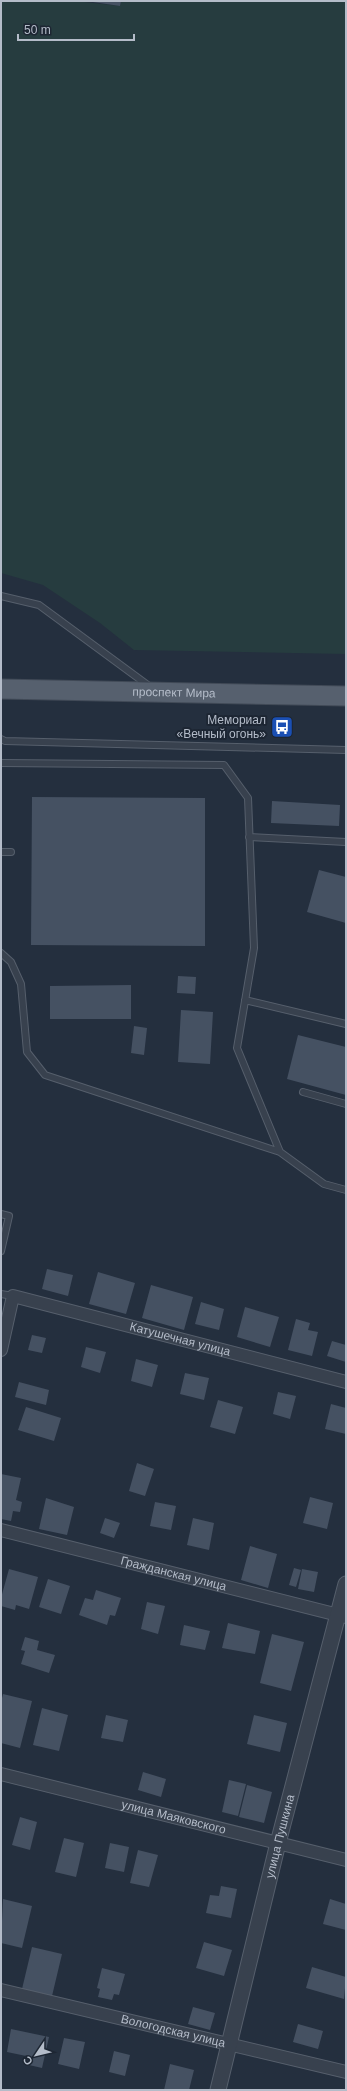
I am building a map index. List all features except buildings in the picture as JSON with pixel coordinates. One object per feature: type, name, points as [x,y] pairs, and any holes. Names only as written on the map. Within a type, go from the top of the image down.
[{"type":"main road","name":"проспект Мира","points":[[1,689],[346,696]]},
{"type":"street","points":[[1,1350],[13,1296]]},
{"type":"street","name":"Катушечная улица","points":[[13,1296],[346,1382]]},
{"type":"street","name":"Гражданская улица","points":[[1,1530],[342,1616]]},
{"type":"street","name":"улица Пушкина","points":[[218,2090],[278,1843],[342,1616],[346,1584]]},
{"type":"street","name":"улица Маяковского","points":[[1,1774],[346,1860]]},
{"type":"street","name":"Вологодская улица","points":[[1,1990],[346,2072]]},
{"type":"lane","points":[[1,596],[39,606],[158,693]]},
{"type":"lane","points":[[1,739],[12,741],[346,750]]},
{"type":"lane","points":[[1,763],[224,765],[248,798],[254,948],[236,1048],[280,1152]]},
{"type":"lane","points":[[249,837],[346,842]]},
{"type":"lane","points":[[1,852],[11,852]]},
{"type":"lane","points":[[1,953],[11,962],[21,984],[27,1052],[45,1075],[280,1152],[324,1184],[346,1190]]},
{"type":"lane","points":[[245,1000],[346,1024]]},
{"type":"lane","points":[[303,1092],[346,1104]]},
{"type":"lane","points":[[1,1214],[9,1216],[1,1251]]},
{"type":"lane","points":[[1,1294],[13,1296]]},
{"type":"green space","points":[[1,1],[76,1],[120,6],[121,1],[346,1],[346,654],[134,650],[100,623],[43,585],[1,573]]},
{"type":"place","name":"Мемориал «Вечный огонь»","points":[[282,727]]}]
